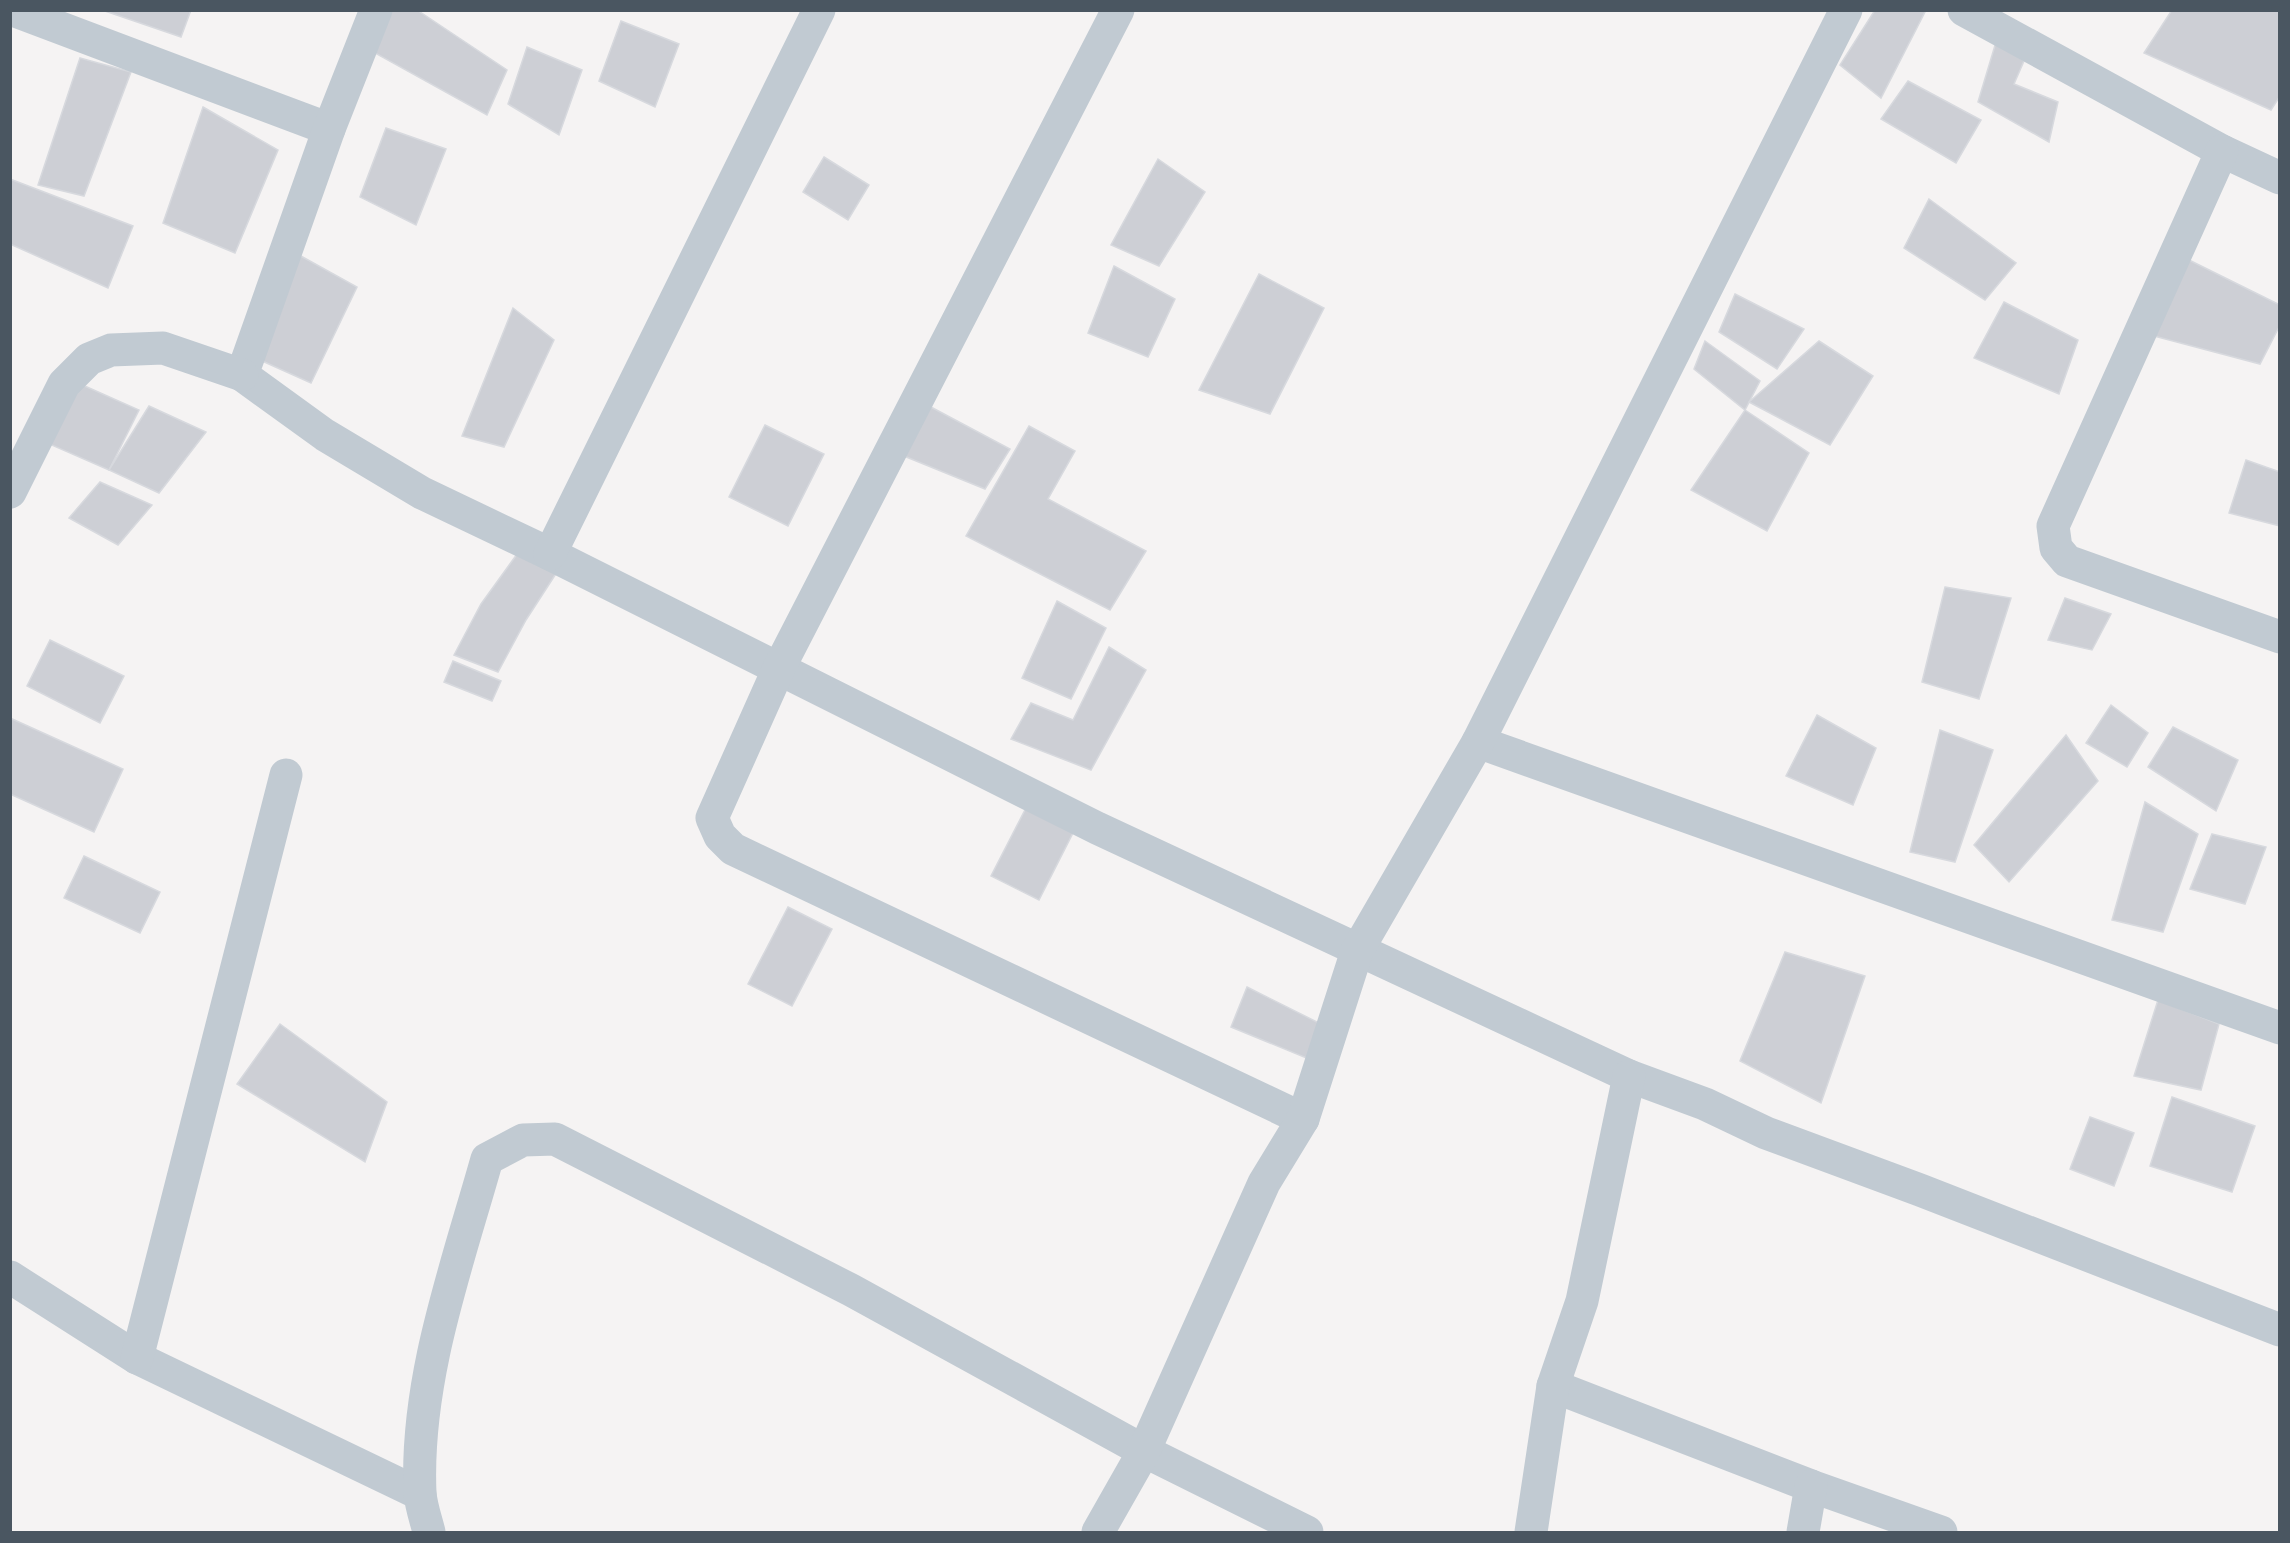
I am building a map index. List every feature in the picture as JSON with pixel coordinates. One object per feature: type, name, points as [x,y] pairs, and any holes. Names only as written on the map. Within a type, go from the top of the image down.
[{"type":"street","points":[[13,10],[329,129]]},
{"type":"street","points":[[242,375],[329,129],[376,10]]},
{"type":"street","points":[[550,554],[819,10]]},
{"type":"street","points":[[1118,10],[779,668],[712,818],[720,836],[733,849],[1303,1119]]},
{"type":"street","points":[[1098,1533],[1144,1451],[1264,1184],[1303,1119],[1357,951],[1478,742],[1846,10]]},
{"type":"street","points":[[1964,10],[2222,151],[2280,178]]},
{"type":"street","points":[[2222,151],[2053,526],[2056,548],[2067,561],[2280,638]]},
{"type":"street","points":[[10,492],[64,384],[89,359],[111,350],[163,348],[242,375],[325,435],[422,494],[550,554],[1097,828],[1357,951],[1629,1077],[1705,1104],[1766,1133],[1920,1190],[2280,1330]]},
{"type":"street","points":[[1478,742],[2280,1028]]},
{"type":"street","points":[[137,1359],[286,775]]},
{"type":"street","points":[[1531,1533],[1553,1386],[1582,1301],[1629,1077]]},
{"type":"street","points":[[429,1533],[420,1494],[424,1401],[441,1325],[487,1159],[523,1140],[555,1139],[851,1290],[1144,1451],[1307,1533]]},
{"type":"street","points":[[10,1277],[137,1359],[420,1494]]},
{"type":"street","points":[[1553,1386],[1811,1486],[1941,1533]]},
{"type":"street","points":[[1803,1533],[1811,1486]]},
{"type":"building","points":[[102,10],[191,10],[181,37]]},
{"type":"building","points":[[392,10],[417,10],[507,70],[487,115],[375,53]]},
{"type":"building","points":[[1875,10],[1926,10],[1881,98],[1840,65]]},
{"type":"building","points":[[2172,10],[2280,10],[2280,96],[2271,110],[2144,53]]},
{"type":"building","points":[[621,21],[679,44],[655,107],[599,81]]},
{"type":"building","points":[[1996,42],[2024,61],[2014,84],[2058,102],[2049,142],[1978,102]]},
{"type":"building","points":[[527,47],[582,70],[559,135],[508,104]]},
{"type":"building","points":[[80,58],[131,72],[84,196],[38,185]]},
{"type":"building","points":[[1908,81],[1981,120],[1956,163],[1881,119]]},
{"type":"building","points":[[203,107],[278,150],[235,253],[163,223]]},
{"type":"building","points":[[386,128],[446,149],[416,225],[360,197]]},
{"type":"building","points":[[824,157],[869,185],[848,220],[803,192]]},
{"type":"building","points":[[1158,159],[1205,192],[1159,266],[1111,245]]},
{"type":"building","points":[[10,179],[133,226],[108,288],[10,244]]},
{"type":"building","points":[[1929,199],[2016,263],[1985,300],[1904,248]]},
{"type":"building","points":[[299,255],[357,287],[311,383],[260,360]]},
{"type":"building","points":[[2189,260],[2280,305],[2280,325],[2260,364],[2154,336]]},
{"type":"building","points":[[1114,266],[1175,299],[1148,357],[1088,333]]},
{"type":"building","points":[[1259,274],[1324,308],[1270,414],[1199,390]]},
{"type":"building","points":[[1735,294],[1804,329],[1777,369],[1719,332]]},
{"type":"building","points":[[2004,302],[2078,340],[2059,394],[1974,358]]},
{"type":"building","points":[[513,308],[554,340],[504,447],[462,436]]},
{"type":"building","points":[[1705,341],[1760,381],[1745,410],[1694,369]]},
{"type":"building","points":[[1819,341],[1873,376],[1830,445],[1749,402]]},
{"type":"building","points":[[78,383],[139,410],[109,470],[47,443]]},
{"type":"building","points":[[149,406],[206,432],[159,493],[109,470]]},
{"type":"building","points":[[929,406],[1010,449],[985,489],[904,456]]},
{"type":"building","points":[[1745,410],[1809,453],[1767,531],[1691,490]]},
{"type":"building","points":[[765,425],[824,454],[788,526],[729,497]]},
{"type":"building","points":[[1029,426],[1075,451],[1048,499],[1146,551],[1110,610],[966,536]]},
{"type":"building","points":[[2246,460],[2280,472],[2280,526],[2229,513]]},
{"type":"building","points":[[100,482],[152,505],[118,545],[69,518]]},
{"type":"building","points":[[520,550],[559,569],[526,620],[498,672],[454,655],[481,604]]},
{"type":"building","points":[[1945,587],[2011,598],[1979,699],[1922,682]]},
{"type":"building","points":[[2065,598],[2111,614],[2092,650],[2048,640]]},
{"type":"building","points":[[1057,601],[1106,628],[1071,699],[1022,678]]},
{"type":"building","points":[[50,640],[124,676],[100,723],[27,686]]},
{"type":"building","points":[[1109,647],[1146,670],[1091,770],[1011,739],[1031,703],[1073,720]]},
{"type":"building","points":[[453,661],[501,681],[492,701],[444,682]]},
{"type":"building","points":[[2111,705],[2148,733],[2127,767],[2086,743]]},
{"type":"building","points":[[1817,715],[1876,748],[1853,805],[1786,776]]},
{"type":"building","points":[[10,718],[123,769],[94,832],[10,794]]},
{"type":"building","points":[[2173,727],[2238,760],[2216,811],[2148,767]]},
{"type":"building","points":[[1940,730],[1993,750],[1955,862],[1910,852]]},
{"type":"building","points":[[2066,735],[2098,781],[2009,882],[1974,845]]},
{"type":"building","points":[[1029,802],[1077,825],[1039,900],[991,876]]},
{"type":"building","points":[[2145,802],[2198,834],[2163,932],[2112,920]]},
{"type":"building","points":[[2212,834],[2266,847],[2245,904],[2190,889]]},
{"type":"building","points":[[84,856],[160,892],[140,933],[64,898]]},
{"type":"building","points":[[788,907],[832,929],[792,1006],[748,984]]},
{"type":"building","points":[[1785,952],[1865,976],[1821,1103],[1740,1061]]},
{"type":"building","points":[[1247,987],[1323,1025],[1309,1059],[1231,1027]]},
{"type":"building","points":[[2158,1000],[2219,1024],[2201,1090],[2134,1076]]},
{"type":"building","points":[[280,1024],[387,1102],[365,1162],[237,1084]]},
{"type":"building","points":[[2172,1097],[2255,1126],[2232,1192],[2150,1166]]},
{"type":"building","points":[[2090,1117],[2134,1133],[2114,1186],[2070,1169]]}]
